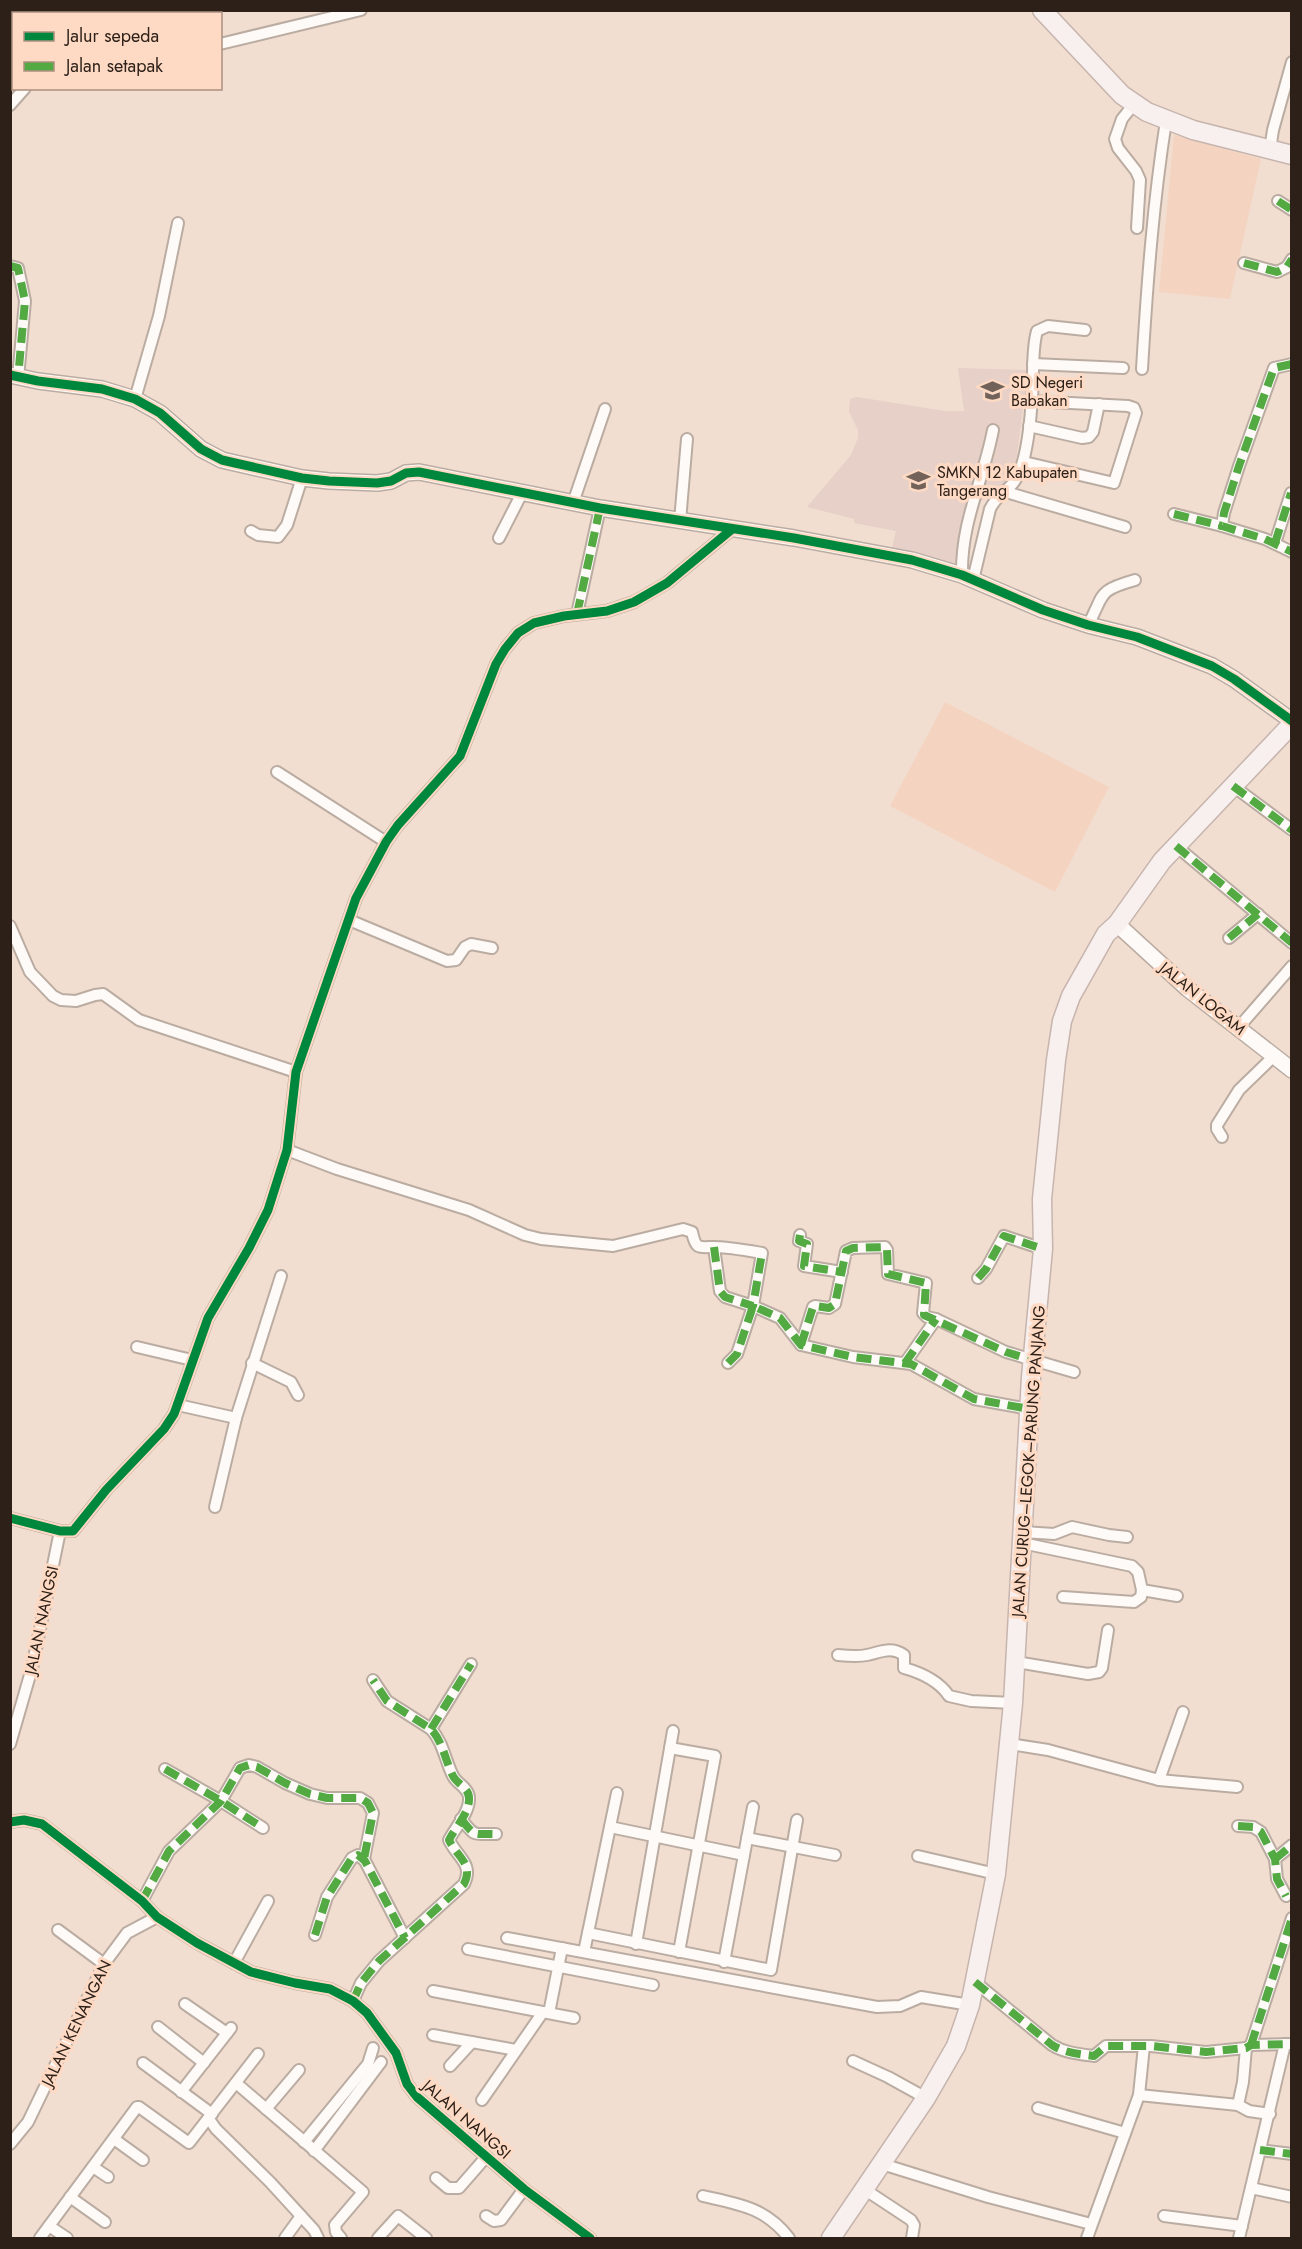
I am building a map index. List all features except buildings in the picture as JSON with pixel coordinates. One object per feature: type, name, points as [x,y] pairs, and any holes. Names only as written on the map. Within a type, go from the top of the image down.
[{"type":"main road","points":[[1042,10],[1122,95],[1134,104],[1166,121],[1193,130],[1292,155]]},
{"type":"main road","name":"JALAN CURUG–LEGOK–PARUNG PANJANG","points":[[831,2238],[926,2098],[956,2046],[970,2005],[996,1874],[1016,1662],[1032,1360],[1043,1249],[1042,1199],[1062,1021],[1071,996],[1106,934],[1118,924],[1162,861],[1292,723]]},
{"type":"street","points":[[222,44],[362,10]]},
{"type":"street","points":[[1270,150],[1273,130],[1292,62]]},
{"type":"street","points":[[10,105],[24,90]]},
{"type":"street","points":[[1134,104],[1122,119],[1115,139],[1118,148],[1136,171],[1140,180],[1137,228]]},
{"type":"street","points":[[1142,369],[1159,163],[1166,121]]},
{"type":"street","points":[[1278,201],[1292,210]]},
{"type":"street","points":[[135,399],[159,316],[178,223]]},
{"type":"street","points":[[1244,263],[1278,272],[1287,267],[1292,259]]},
{"type":"street","points":[[10,266],[18,268],[25,301],[14,376],[102,388],[135,399],[160,412],[183,434],[216,457],[302,478],[377,483],[391,481],[406,473],[419,472],[600,508],[798,539],[912,560],[967,578],[1043,610],[1137,638],[1212,666],[1234,679],[1292,723]]},
{"type":"street","points":[[967,578],[993,502],[1017,480],[1024,462],[1032,401],[1036,334],[1040,328],[1048,326],[1085,330]]},
{"type":"street","points":[[1033,364],[1123,368]]},
{"type":"street","points":[[1222,526],[1239,466],[1274,369],[1292,364]]},
{"type":"street","points":[[1024,462],[1110,484],[1114,483],[1136,410],[1128,406],[1032,401]]},
{"type":"street","points":[[1029,426],[1086,438],[1093,432],[1099,404]]},
{"type":"street","points":[[573,503],[605,409]]},
{"type":"street","points":[[967,578],[963,542],[968,514],[987,459],[993,430]]},
{"type":"street","points":[[680,521],[687,439]]},
{"type":"street","points":[[250,531],[258,535],[278,537],[287,525],[302,478]]},
{"type":"street","points":[[1006,492],[1125,527]]},
{"type":"street","points":[[499,537],[522,493]]},
{"type":"street","points":[[1275,543],[1291,493]]},
{"type":"street","points":[[577,614],[600,508]]},
{"type":"street","points":[[1174,514],[1275,543],[1292,552]]},
{"type":"street","points":[[10,1518],[60,1531],[73,1531],[106,1490],[164,1429],[178,1405],[192,1360],[216,1302],[249,1248],[268,1210],[287,1150],[296,1072],[356,898],[386,842],[428,789],[460,756],[496,664],[512,640],[524,628],[534,623],[577,614],[607,611],[634,602],[667,583],[731,530]]},
{"type":"street","points":[[1088,625],[1100,597],[1112,587],[1134,580]]},
{"type":"street","points":[[277,772],[386,842]]},
{"type":"street","points":[[1233,786],[1292,830]]},
{"type":"street","points":[[1176,846],[1292,943]]},
{"type":"street","points":[[1229,938],[1258,914]]},
{"type":"street","points":[[349,920],[447,961],[456,960],[465,947],[471,944],[492,948]]},
{"type":"street","name":"JALAN LOGAM","points":[[1118,924],[1188,989],[1292,1070]]},
{"type":"street","points":[[10,926],[25,964],[38,981],[61,1000],[76,1001],[103,994],[140,1020],[296,1072]]},
{"type":"street","points":[[1239,1027],[1292,966]]},
{"type":"street","points":[[1222,1137],[1217,1125],[1239,1090],[1274,1056]]},
{"type":"street","points":[[287,1150],[337,1169],[469,1210],[533,1237],[613,1246],[686,1229],[692,1232],[697,1245],[762,1253],[753,1306],[737,1354],[728,1363]]},
{"type":"street","points":[[800,1235],[799,1242],[807,1244],[804,1266],[842,1272]]},
{"type":"street","points":[[978,1278],[986,1269],[1004,1236],[1043,1249]]},
{"type":"street","points":[[714,1247],[720,1291],[725,1297],[780,1318],[801,1345],[854,1357],[905,1363],[917,1367],[974,1399],[1029,1409]]},
{"type":"street","points":[[801,1345],[813,1307],[829,1308],[835,1304],[848,1249],[885,1247],[887,1273],[926,1283],[923,1313],[927,1317],[936,1319],[1006,1352],[1074,1372]]},
{"type":"street","points":[[215,1507],[236,1418],[280,1276]]},
{"type":"street","points":[[905,1363],[936,1319]]},
{"type":"street","points":[[137,1347],[192,1360]]},
{"type":"street","points":[[252,1363],[291,1382],[298,1395]]},
{"type":"street","points":[[178,1405],[236,1418]]},
{"type":"street","points":[[1022,1537],[1054,1534],[1072,1527],[1109,1535],[1127,1536]]},
{"type":"street","name":"JALAN NANGSI","points":[[10,1744],[32,1668],[60,1531]]},
{"type":"street","points":[[1022,1537],[1132,1566],[1138,1572],[1142,1590],[1142,1597],[1134,1602],[1063,1598]]},
{"type":"street","points":[[1142,1590],[1177,1596]]},
{"type":"street","points":[[1016,1662],[1088,1674],[1099,1672],[1102,1668],[1108,1630]]},
{"type":"street","points":[[838,1655],[860,1656],[894,1650],[904,1655],[904,1668],[923,1674],[942,1686],[949,1696],[971,1701],[1013,1703]]},
{"type":"street","points":[[431,1729],[471,1664]]},
{"type":"street","points":[[352,2001],[366,1976],[449,1899],[466,1879],[468,1868],[449,1840],[467,1808],[469,1796],[453,1776],[441,1744],[431,1729],[387,1701],[373,1680]]},
{"type":"street","points":[[1159,1780],[1183,1712]]},
{"type":"street","points":[[636,1944],[673,1731]]},
{"type":"street","points":[[1010,1744],[1048,1750],[1159,1780],[1237,1787]]},
{"type":"street","points":[[670,1748],[715,1756],[679,1952]]},
{"type":"street","points":[[142,1901],[169,1851],[221,1801],[240,1768],[249,1765],[310,1794],[327,1798],[360,1798],[368,1803],[373,1813],[364,1859]]},
{"type":"street","points":[[165,1769],[263,1828]]},
{"type":"street","points":[[584,1952],[617,1793]]},
{"type":"street","points":[[724,1962],[753,1807]]},
{"type":"street","points":[[461,1819],[472,1834],[480,1836],[496,1834]]},
{"type":"street","name":"JALAN NANGSI","points":[[10,1822],[24,1820],[42,1824],[142,1901],[157,1917],[196,1943],[250,1972],[274,1979],[330,1989],[352,2001],[367,2013],[396,2053],[410,2090],[486,2157],[584,2237]]},
{"type":"street","points":[[588,1933],[771,1970],[798,1820]]},
{"type":"street","points":[[1238,1826],[1258,1828],[1275,1858],[1277,1879],[1289,1896],[1292,1917],[1248,2047],[1238,2105]]},
{"type":"street","points":[[610,1827],[744,1855]]},
{"type":"street","points":[[747,1838],[835,1855]]},
{"type":"street","points":[[1275,1858],[1292,1845]]},
{"type":"street","points":[[315,1935],[327,1897],[352,1858],[358,1855],[364,1859],[405,1938]]},
{"type":"street","points":[[918,1856],[996,1874]]},
{"type":"street","points":[[234,1963],[268,1901]]},
{"type":"street","name":"JALAN KENANGAN","points":[[10,2144],[28,2122],[104,1964],[127,1933],[157,1917]]},
{"type":"street","points":[[58,1930],[104,1964]]},
{"type":"street","points":[[507,1938],[877,2007],[900,2006],[921,1996],[970,2005]]},
{"type":"street","points":[[482,2100],[516,2050],[546,2013],[562,1948]]},
{"type":"street","points":[[468,1949],[653,1985]]},
{"type":"street","points":[[975,1982],[1060,2050],[1094,2056],[1106,2046],[1144,2046],[1206,2052],[1288,2044],[1239,2238]]},
{"type":"street","points":[[433,1991],[573,2018]]},
{"type":"street","points":[[181,2092],[229,2030],[185,2004]]},
{"type":"street","points":[[158,2027],[204,2063]]},
{"type":"street","points":[[434,2036],[516,2050]]},
{"type":"street","points":[[450,2066],[472,2043]]},
{"type":"street","points":[[1087,2238],[1139,2095],[1144,2046]]},
{"type":"street","points":[[309,2146],[368,2064],[373,2048]]},
{"type":"street","points":[[40,2238],[138,2106],[189,2143],[258,2054]]},
{"type":"street","points":[[853,2061],[926,2098]]},
{"type":"street","points":[[309,2146],[381,2062]]},
{"type":"street","points":[[143,2063],[210,2117],[216,2129],[273,2186],[314,2230],[318,2238]]},
{"type":"street","points":[[266,2109],[299,2070]]},
{"type":"street","points":[[236,2083],[363,2192],[335,2225],[336,2232],[342,2238]]},
{"type":"street","points":[[1139,2095],[1238,2105],[1249,2111],[1270,2114]]},
{"type":"street","points":[[1038,2108],[1125,2133]]},
{"type":"street","points":[[114,2139],[143,2160]]},
{"type":"street","points":[[1260,2150],[1292,2154]]},
{"type":"street","points":[[436,2178],[448,2188],[459,2188],[486,2157]]},
{"type":"street","points":[[882,2164],[988,2197],[1091,2224]]},
{"type":"street","points":[[93,2167],[108,2177]]},
{"type":"street","points":[[1251,2188],[1292,2197]]},
{"type":"street","points":[[486,2216],[494,2221],[501,2220],[524,2189]]},
{"type":"street","points":[[864,2189],[911,2220],[914,2225],[912,2238]]},
{"type":"street","points":[[703,2196],[755,2210],[776,2224],[789,2238]]},
{"type":"street","points":[[70,2197],[105,2222]]},
{"type":"street","points":[[285,2238],[301,2216]]},
{"type":"street","points":[[378,2238],[398,2216],[426,2238]]},
{"type":"street","points":[[1164,2216],[1242,2226]]},
{"type":"street","points":[[49,2226],[67,2238]]},
{"type":"shaded area","points":[[11,10],[89,11],[12,12],[11,93]]},
{"type":"shaded area","points":[[1174,135],[1261,159],[1230,299],[1159,292]]},
{"type":"shaded area","name":"SMKN 12 Kabupaten Tangerang","points":[[958,368],[1028,370],[1014,477],[974,506],[966,569],[892,548],[896,531],[854,523],[854,519],[807,507],[851,455],[858,438],[858,430],[849,412],[850,399],[857,397],[945,411],[964,411]]},
{"type":"shaded area","points":[[945,702],[1109,787],[1055,892],[890,806]]},
{"type":"marked path","points":[[1278,201],[1292,210]]},
{"type":"marked path","points":[[1244,263],[1277,272],[1287,267],[1292,259]]},
{"type":"marked path","points":[[10,266],[18,268],[25,301],[18,378]]},
{"type":"marked path","points":[[1292,364],[1274,368],[1239,466],[1222,526],[1265,539],[1292,552]]},
{"type":"marked path","points":[[1275,543],[1291,493]]},
{"type":"marked path","points":[[577,614],[600,508]]},
{"type":"marked path","points":[[1174,514],[1222,526]]},
{"type":"marked path","points":[[1233,786],[1292,830]]},
{"type":"marked path","points":[[1176,846],[1292,943]]},
{"type":"marked path","points":[[1229,938],[1258,914]]},
{"type":"marked path","points":[[800,1235],[799,1241],[807,1244],[804,1266],[842,1272]]},
{"type":"marked path","points":[[978,1278],[986,1269],[1004,1236],[1043,1249]]},
{"type":"marked path","points":[[714,1247],[720,1291],[725,1297],[753,1306],[762,1253]]},
{"type":"marked path","points":[[801,1345],[813,1307],[829,1308],[835,1304],[846,1251],[853,1248],[885,1247],[888,1274],[926,1283],[924,1315],[1006,1352],[1032,1360]]},
{"type":"marked path","points":[[728,1363],[737,1354],[753,1306],[780,1318],[801,1345],[853,1357],[911,1364],[974,1399],[1029,1409]]},
{"type":"marked path","points":[[905,1363],[936,1319]]},
{"type":"marked path","points":[[431,1729],[471,1664]]},
{"type":"marked path","points":[[353,2001],[361,1983],[379,1961],[464,1884],[467,1877],[466,1866],[449,1840],[467,1809],[469,1803],[467,1791],[453,1776],[441,1745],[431,1729],[387,1701],[373,1680]]},
{"type":"marked path","points":[[142,1901],[169,1851],[221,1801],[240,1768],[249,1765],[310,1794],[327,1798],[360,1798],[368,1803],[373,1813],[364,1859]]},
{"type":"marked path","points":[[165,1769],[263,1828]]},
{"type":"marked path","points":[[461,1819],[476,1834],[496,1834]]},
{"type":"marked path","points":[[1238,1826],[1253,1827],[1261,1832],[1275,1859],[1277,1879],[1286,1896]]},
{"type":"marked path","points":[[1275,1859],[1292,1845]]},
{"type":"marked path","points":[[315,1935],[327,1897],[352,1858],[358,1855],[365,1861],[405,1938]]},
{"type":"marked path","points":[[1251,2045],[1292,1918]]},
{"type":"marked path","points":[[975,1982],[1052,2045],[1072,2053],[1094,2056],[1106,2046],[1151,2046],[1206,2052],[1246,2048],[1251,2045],[1292,2044]]},
{"type":"marked path","points":[[1260,2150],[1292,2154]]},
{"type":"cycle path","points":[[10,375],[102,389],[135,399],[160,413],[201,449],[222,460],[302,478],[377,483],[391,481],[406,473],[419,472],[600,508],[794,538],[912,560],[962,575],[1043,610],[1088,625],[1137,637],[1212,666],[1292,721]]},
{"type":"cycle path","points":[[10,1518],[60,1531],[73,1531],[106,1490],[164,1429],[174,1414],[208,1318],[249,1248],[268,1210],[287,1150],[296,1072],[356,898],[386,842],[398,825],[460,756],[496,664],[505,649],[518,633],[534,623],[564,616],[607,611],[634,602],[667,583],[731,530]]},
{"type":"cycle path","points":[[10,1822],[24,1820],[42,1824],[142,1901],[157,1917],[197,1943],[251,1972],[330,1989],[353,2001],[367,2013],[396,2053],[407,2084],[417,2097],[524,2189],[590,2238]]},
{"type":"place","name":"SD Negeri Babakan","points":[[993,391]]},
{"type":"place","name":"SMKN 12 Kabupaten Tangerang","points":[[919,481]]}]
